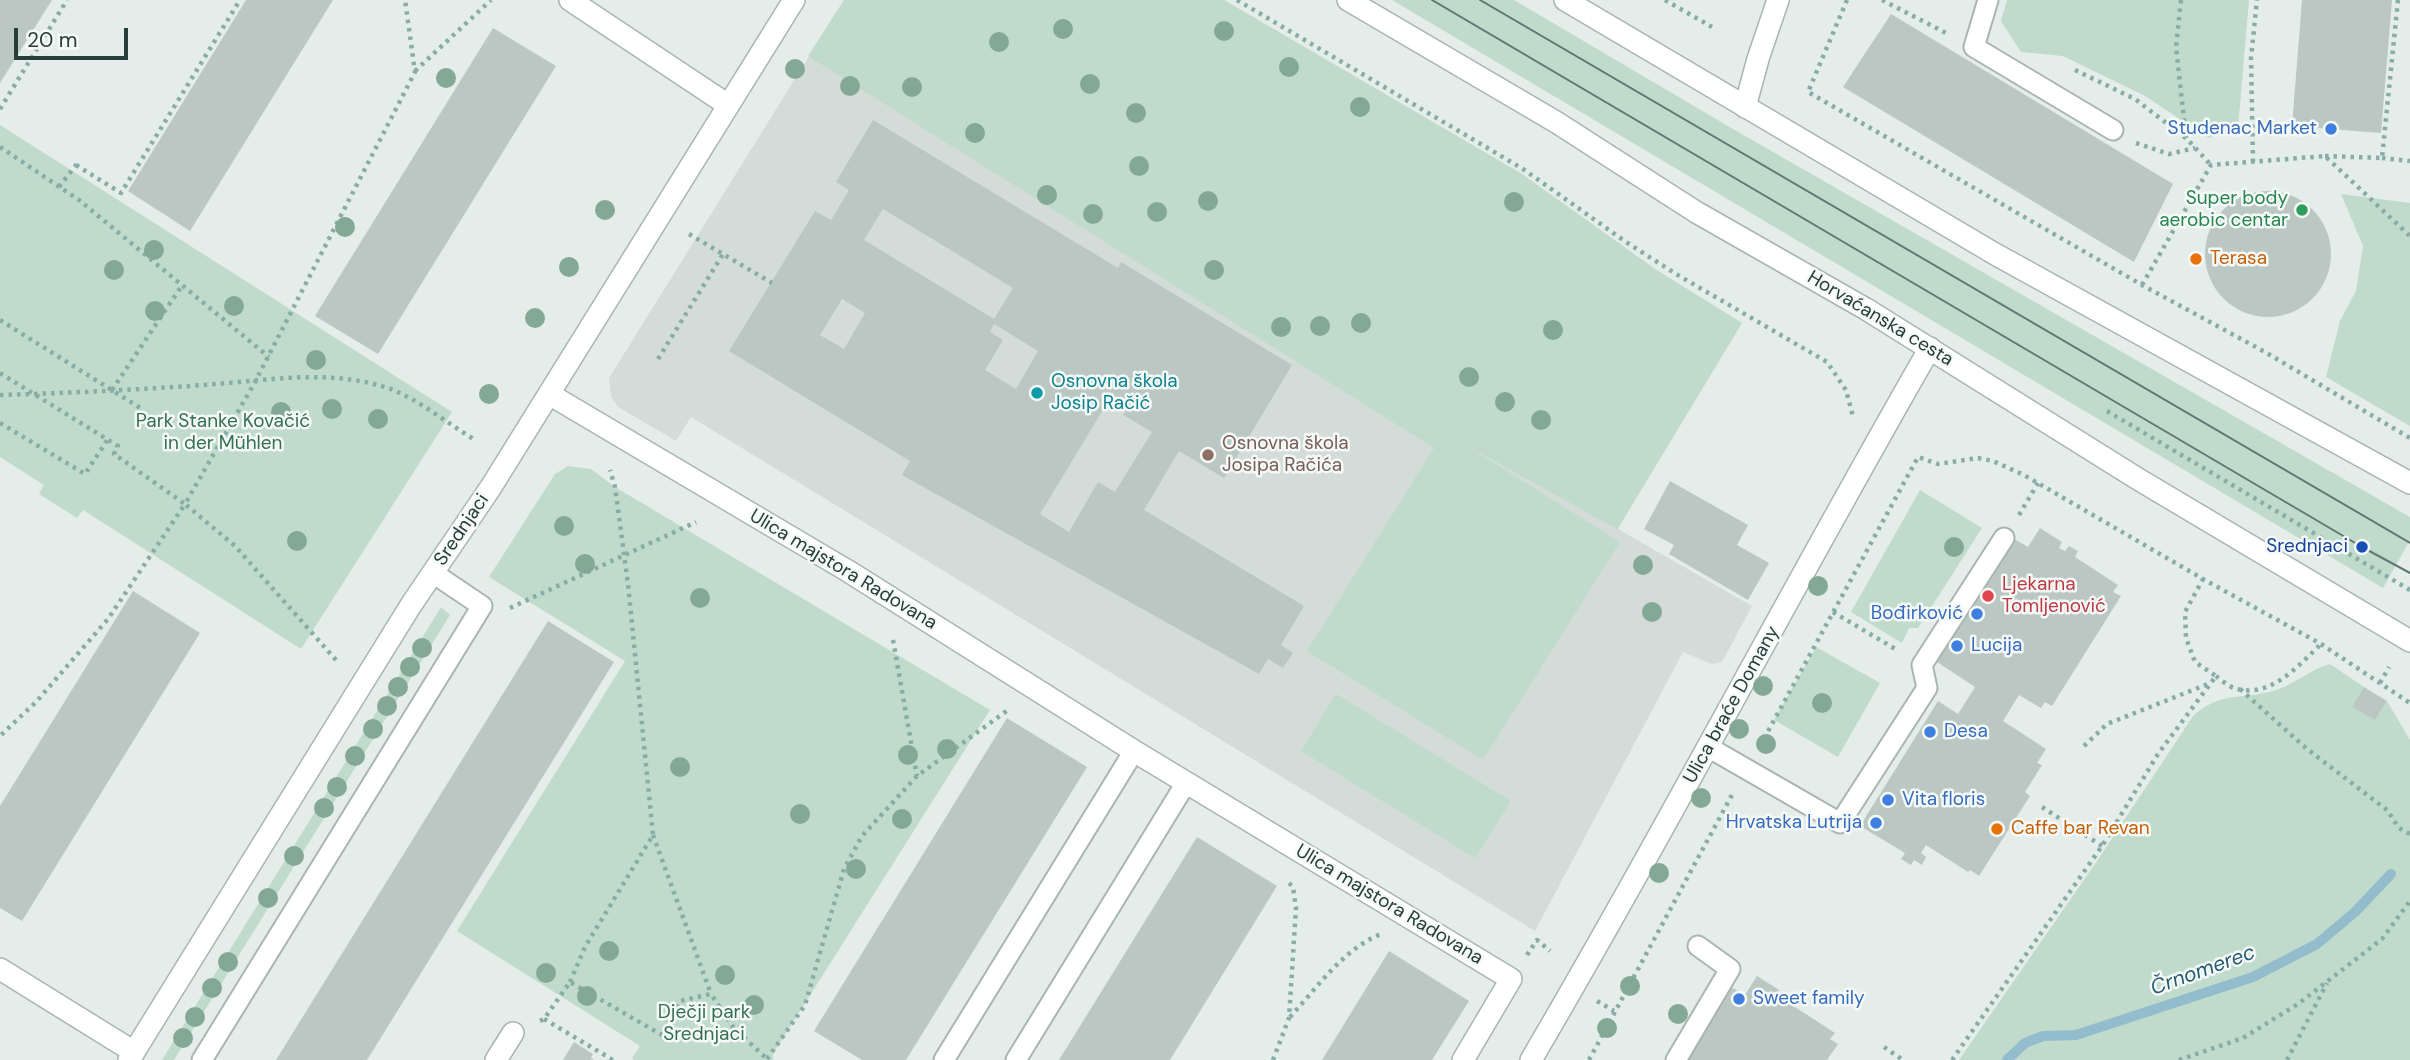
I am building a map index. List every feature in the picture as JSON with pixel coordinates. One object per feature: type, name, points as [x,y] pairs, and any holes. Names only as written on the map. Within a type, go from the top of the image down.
[{"type":"street","points":[[570,0],[728,105]]},
{"type":"street","name":"Srednjaci","points":[[132,1056],[404,616],[549,394],[794,0]]},
{"type":"street","name":"Horvaćanska cesta","points":[[1348,0],[1556,122],[1696,212],[1930,348],[2138,480],[2410,641]]},
{"type":"street","points":[[1565,0],[1995,254],[2410,483]]},
{"type":"street","points":[[1745,107],[1778,0]]},
{"type":"street","name":"Ulica braće Domany","points":[[1531,1060],[1620,908],[1930,348]]},
{"type":"street","name":"Ulica majstora Radovana","points":[[549,394],[848,571],[1134,751],[1511,979],[1463,1060]]},
{"type":"street","points":[[0,969],[132,1056]]},
{"type":"street","points":[[496,1060],[513,1032]]},
{"type":"lane","points":[[1988,0],[1974,47],[2119,135]]},
{"type":"lane","points":[[1708,747],[1840,823],[1927,688],[1922,665],[2004,538]]},
{"type":"lane","points":[[202,1060],[482,606],[433,573]]},
{"type":"lane","points":[[944,1060],[1134,751]]},
{"type":"lane","points":[[1016,1060],[1186,783]]},
{"type":"lane","points":[[1676,1060],[1730,969],[1698,946]]},
{"type":"path","points":[[0,109],[67,0]]},
{"type":"path","points":[[59,187],[78,163],[121,192],[240,0]]},
{"type":"path","points":[[405,0],[415,72]]},
{"type":"path","points":[[0,736],[36,702],[108,619],[185,504],[256,382],[415,72],[491,0]]},
{"type":"path","points":[[1237,0],[1523,169],[1675,274],[1827,362],[1846,390],[1853,417]]},
{"type":"path","points":[[1665,0],[1712,27]]},
{"type":"path","points":[[1847,0],[1808,92],[2142,285],[2265,352],[2410,438]]},
{"type":"path","points":[[1882,0],[1974,47]]},
{"type":"path","points":[[2180,0],[2176,47],[2187,139]]},
{"type":"path","points":[[2253,162],[2251,58],[2257,0]]},
{"type":"path","points":[[2382,158],[2398,0]]},
{"type":"path","points":[[2119,135],[2169,154],[2195,148]]},
{"type":"path","points":[[0,147],[79,200],[268,357]]},
{"type":"path","points":[[2142,285],[2211,165],[2325,156],[2410,161]]},
{"type":"path","points":[[2325,156],[2410,236]]},
{"type":"path","points":[[689,234],[772,283]]},
{"type":"path","points":[[658,359],[723,254]]},
{"type":"path","points":[[111,390],[183,284]]},
{"type":"path","points":[[0,320],[142,409]]},
{"type":"path","points":[[0,373],[118,446],[114,453],[185,504],[236,546],[336,660]]},
{"type":"path","points":[[0,395],[256,382],[311,375],[355,380],[390,389],[475,440]]},
{"type":"path","points":[[2107,411],[2410,590]]},
{"type":"path","points":[[0,423],[85,474],[107,439]]},
{"type":"path","points":[[1919,457],[1938,464],[1978,458],[1993,461],[2038,483],[2320,643],[2410,703]]},
{"type":"path","points":[[610,470],[615,487],[624,555],[653,835],[711,994],[733,1027],[767,1060],[805,1005],[844,869],[862,836],[917,776],[1009,710]]},
{"type":"path","points":[[2018,515],[2038,483]]},
{"type":"path","points":[[482,606],[513,608],[696,522]]},
{"type":"path","points":[[2203,579],[2185,612],[2186,638],[2195,662],[2234,688],[2257,689],[2276,682],[2292,673],[2320,643]]},
{"type":"path","points":[[1833,612],[1922,665]]},
{"type":"path","points":[[893,640],[917,776]]},
{"type":"path","points":[[2380,683],[2389,667]]},
{"type":"path","points":[[1952,1060],[2102,846],[2158,754],[2216,676]]},
{"type":"path","points":[[2084,746],[2107,724],[2209,684]]},
{"type":"path","points":[[2240,689],[2307,749],[2387,810],[2399,828],[2410,834]]},
{"type":"path","points":[[2042,807],[2102,846]]},
{"type":"path","points":[[513,1032],[544,1019],[570,982],[585,947],[653,835]]},
{"type":"path","points":[[1273,1060],[1289,1018],[1296,908],[1293,887],[1285,878]]},
{"type":"path","points":[[2179,1060],[2243,1038],[2298,1004],[2382,939],[2410,901]]},
{"type":"path","points":[[1289,1018],[1347,955],[1369,939],[1382,934]]},
{"type":"path","points":[[1537,940],[1550,951]]},
{"type":"path","points":[[2287,1060],[2329,980]]},
{"type":"path","points":[[570,982],[662,1035],[680,1001],[711,994]]},
{"type":"path","points":[[1598,1003],[1615,1012]]},
{"type":"path","points":[[544,1019],[613,1060]]},
{"type":"path","points":[[1884,1047],[1903,1060]]},
{"type":"shaded area","name":"Osnovna škola Josipa Račića","points":[[844,0],[1224,0],[1522,174],[1655,269],[1742,323],[1618,529],[1752,606],[1722,662],[1712,664],[1683,652],[1535,931],[691,417],[676,441],[618,407],[611,396],[609,378]]},
{"type":"green space","points":[[844,0],[1224,0],[1522,174],[1655,269],[1742,323],[1617,529],[1462,443],[1620,542],[1483,760],[1307,651],[1434,448],[808,56]]},
{"type":"green space","points":[[1392,0],[1514,0],[1733,129],[2410,517],[2410,540],[2383,588]]},
{"type":"green space","points":[[2007,0],[2249,0],[2238,128],[2208,138],[2145,96],[2063,56],[2021,52],[2001,21]]},
{"type":"green space","name":"Park Stanke Kovačić in der Mühlen","points":[[0,125],[452,412],[301,649],[83,510],[77,518],[39,494],[44,485],[0,457]]},
{"type":"green space","points":[[2341,194],[2410,203],[2410,426],[2326,377],[2340,321],[2356,291],[2363,246]]},
{"type":"green space","name":"Dječji park Srednjaci","points":[[568,466],[591,469],[615,487],[990,710],[773,1054],[773,1060],[634,1060],[632,1058],[640,1046],[457,931],[625,661],[489,577],[555,474]]},
{"type":"green space","points":[[1920,490],[1982,528],[1918,628],[1909,628],[1902,643],[1851,612]]},
{"type":"green space","points":[[441,607],[450,615],[174,1060],[162,1060]]},
{"type":"green space","points":[[1816,647],[1880,683],[1838,757],[1774,720]]},
{"type":"green space","points":[[2330,664],[2364,687],[2353,707],[2375,720],[2387,701],[2410,740],[2410,1060],[1959,1060],[2097,861],[2193,716],[2216,701],[2273,691]]},
{"type":"green space","points":[[1336,694],[1511,801],[1475,858],[1301,751]]},
{"type":"building","points":[[0,0],[52,0],[0,83]]},
{"type":"building","points":[[246,0],[333,0],[190,231],[128,191]]},
{"type":"building","points":[[2302,0],[2392,0],[2381,133],[2292,126]]},
{"type":"building","points":[[1891,14],[2173,184],[2134,262],[1843,87]]},
{"type":"building","points":[[493,28],[556,66],[378,354],[315,316]]},
{"type":"building","name":"Osnovna škola Josip Račić","points":[[873,120],[1118,268],[1121,262],[1292,365],[1224,478],[1179,451],[1144,510],[1304,606],[1281,645],[1293,653],[1283,668],[1268,659],[1259,674],[902,475],[910,461],[729,351],[815,211],[831,220],[849,190],[836,182]],"holes":[[[883,209],[1013,288],[994,319],[864,240]],[[842,299],[865,313],[844,349],[820,335]],[[994,324],[1038,351],[1016,389],[985,370],[1003,340],[990,332]],[[1110,398],[1128,408],[1123,415],[1152,432],[1115,492],[1098,482],[1069,532],[1040,514]]]},
{"type":"building","points":[[2268,191],[2292,196],[2312,210],[2326,230],[2331,254],[2326,278],[2312,298],[2292,312],[2268,317],[2244,312],[2224,298],[2210,278],[2205,254],[2210,230],[2224,210],[2244,196]]},
{"type":"building","points":[[1670,481],[1748,525],[1737,545],[1769,563],[1748,600],[1669,554],[1674,545],[1644,529]]},
{"type":"building","points":[[2040,528],[2062,542],[2059,548],[2065,551],[2069,546],[2078,551],[2075,557],[2118,585],[2113,592],[2121,596],[2052,706],[2045,702],[2041,708],[2019,695],[2003,721],[2046,749],[2037,763],[2042,765],[2025,792],[2030,796],[1979,876],[1970,870],[1968,872],[1926,845],[1921,853],[1926,857],[1922,865],[1914,860],[1911,865],[1901,859],[1905,853],[1860,826],[1938,701],[1958,714],[1975,687],[1937,662],[2014,539],[2028,547]]},
{"type":"building","points":[[133,591],[200,633],[22,921],[0,908],[0,806]]},
{"type":"building","points":[[548,621],[614,662],[367,1060],[276,1060]]},
{"type":"building","points":[[2364,687],[2387,701],[2375,720],[2352,707]]},
{"type":"building","points":[[1007,718],[1087,767],[906,1060],[862,1060],[814,1031]]},
{"type":"building","points":[[1197,837],[1277,886],[1170,1060],[1059,1060]]},
{"type":"building","points":[[1389,951],[1469,1001],[1432,1060],[1322,1060]]},
{"type":"building","points":[[1757,976],[1779,990],[1776,996],[1782,999],[1786,993],[1795,999],[1792,1005],[1835,1033],[1830,1039],[1838,1044],[1827,1060],[1686,1060],[1731,987],[1745,995]]},
{"type":"building","points":[[574,1042],[593,1054],[591,1058],[594,1060],[563,1060]]},
{"type":"waterway","name":"Črnomerec","points":[[2007,1060],[2025,1043],[2043,1036],[2076,1035],[2253,977],[2317,944],[2355,912],[2391,874]]},
{"type":"tram line","points":[[1432,0],[2410,573]]},
{"type":"tram line","points":[[1480,0],[2410,543]]},
{"type":"place","name":"Studenac Market","points":[[2331,129]]},
{"type":"place","name":"Super body aerobic centar","points":[[2302,210]]},
{"type":"place","name":"Terasa","points":[[2196,259]]},
{"type":"place","name":"Osnovna škola Josip Račić","points":[[1037,393]]},
{"type":"place","name":"Osnovna škola Josipa Račića","points":[[1208,455]]},
{"type":"place","name":"Srednjaci","points":[[2362,547]]},
{"type":"place","name":"Ljekarna Tomljenović","points":[[1988,596]]},
{"type":"place","name":"Bođirković","points":[[1977,614]]},
{"type":"place","name":"Lucija","points":[[1957,646]]},
{"type":"place","name":"Desa","points":[[1930,732]]},
{"type":"place","name":"Vita floris","points":[[1888,800]]},
{"type":"place","name":"Hrvatska Lutrija","points":[[1876,823]]},
{"type":"place","name":"Caffe bar Revan","points":[[1997,829]]},
{"type":"place","name":"Sweet family","points":[[1739,999]]}]
